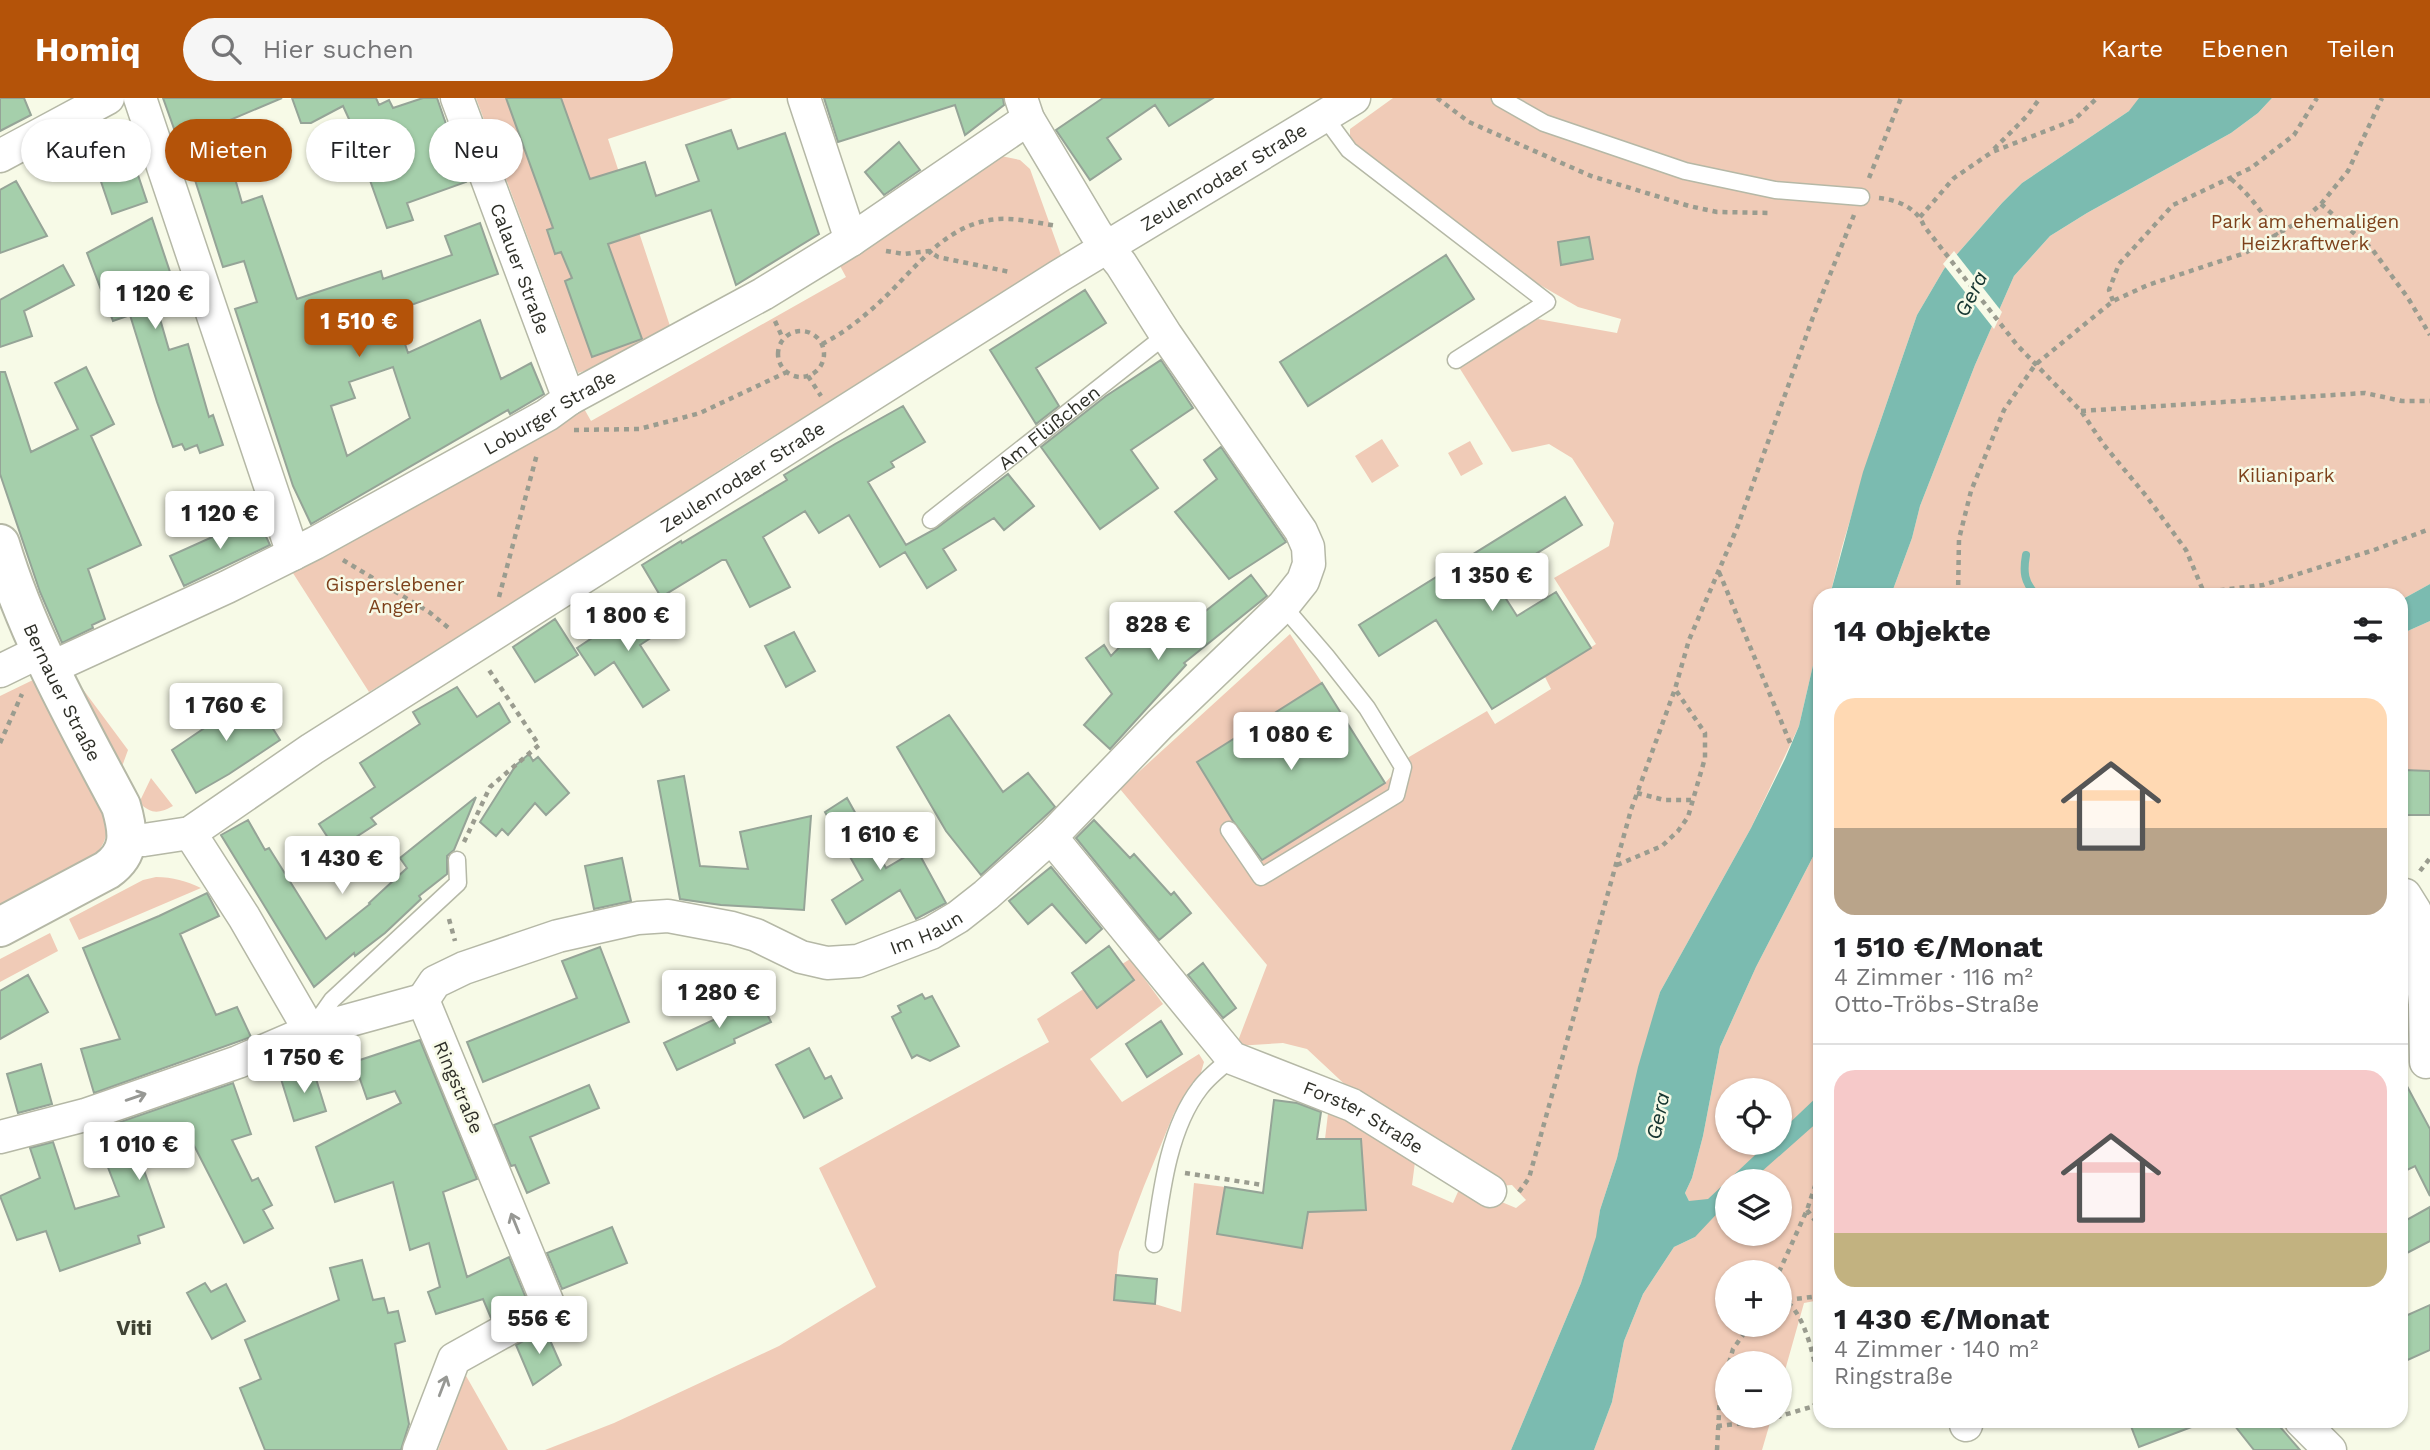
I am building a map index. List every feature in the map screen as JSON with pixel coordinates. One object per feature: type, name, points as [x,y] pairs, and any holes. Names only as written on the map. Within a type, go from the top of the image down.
[{"type":"street","points":[[0,156],[108,98]]},
{"type":"street","points":[[140,98],[304,549]]},
{"type":"street","name":"Calauer Straße","points":[[457,98],[558,415]]},
{"type":"street","points":[[804,98],[851,240]]},
{"type":"street","name":"Zeulenrodaer Straße","points":[[127,839],[144,841],[190,833],[312,749],[1059,276],[1102,241],[1354,98]]},
{"type":"street","points":[[1025,109],[1102,241],[1121,264],[1166,335]]},
{"type":"street","name":"Loburger Straße","points":[[0,671],[44,660],[304,549],[558,415],[851,240],[1025,109]]},
{"type":"street","name":"Im Haun","points":[[423,1000],[435,982],[464,968],[558,936],[638,918],[668,916],[732,928],[755,935],[801,957],[827,963],[858,961],[931,933],[958,917],[1051,837],[1160,724],[1283,606],[1303,581],[1309,564],[1308,547],[1301,531],[1166,335]]},
{"type":"street","name":"Bernauer Straße","points":[[0,544],[24,614],[44,660],[121,806],[126,821],[127,839]]},
{"type":"street","points":[[190,833],[244,917],[310,1031]]},
{"type":"street","name":"Forster Straße","points":[[1051,837],[1232,1058],[1352,1105],[1490,1191]]},
{"type":"street","points":[[0,927],[107,870],[121,857],[127,839]]},
{"type":"street","points":[[2408,900],[2415,911],[2425,1004],[2428,1067]]},
{"type":"street","points":[[0,1138],[85,1115],[238,1062],[310,1031],[423,1000]]},
{"type":"street","name":"Ringstraße","points":[[419,1450],[454,1359],[549,1306],[423,1000]]},
{"type":"street","points":[[2408,1021],[2428,1067]]},
{"type":"street","points":[[2308,1428],[2330,1450]]},
{"type":"lane","points":[[1500,98],[1545,123],[1685,171],[1775,190],[1861,197]]},
{"type":"lane","points":[[1324,116],[1349,150],[1547,302],[1455,360]]},
{"type":"lane","name":"Am Flüßchen","points":[[931,520],[1166,335]]},
{"type":"lane","points":[[1229,830],[1261,877],[1396,795],[1403,767],[1367,708],[1283,606]]},
{"type":"lane","points":[[310,1031],[332,1000],[458,883],[457,860]]},
{"type":"lane","points":[[1154,1244],[1160,1200],[1177,1128],[1200,1088],[1232,1058]]},
{"type":"path","points":[[1490,1191],[1506,1198],[1517,1195],[1529,1178],[1637,793],[1675,689],[1689,640],[1719,572],[1813,317],[1901,98]]},
{"type":"path","points":[[1920,218],[1954,178],[1992,152],[2027,116],[2040,98]]},
{"type":"path","points":[[1992,152],[2074,120],[2097,98]]},
{"type":"path","points":[[2113,301],[2109,290],[2119,264],[2173,205],[2251,168],[2294,135],[2317,98]]},
{"type":"path","points":[[1958,588],[1959,540],[1971,491],[2004,410],[2035,365],[2113,301],[2148,285],[2245,253],[2305,218],[2321,204],[2348,171],[2382,98]]},
{"type":"path","points":[[2231,179],[2263,213],[2277,236]]},
{"type":"path","points":[[1861,197],[1895,200],[1920,218],[2017,345],[2081,411],[2104,445],[2186,550],[2202,588]]},
{"type":"path","points":[[2321,204],[2372,248],[2408,298],[2430,335]]},
{"type":"path","points":[[822,344],[862,317],[929,251],[975,223],[999,219],[1029,221],[1102,241]]},
{"type":"path","points":[[851,240],[876,244],[886,251],[904,254],[929,251],[938,257],[1014,273],[1059,276]]},
{"type":"path","points":[[795,331],[809,331],[816,335],[825,354],[824,362],[815,373],[801,377],[787,372],[782,367],[779,345],[788,334],[795,331]]},
{"type":"path","points":[[481,643],[539,446],[558,415],[568,429],[639,429],[700,413],[787,372]]},
{"type":"path","points":[[2081,411],[2365,393],[2402,401],[2430,401]]},
{"type":"path","points":[[2244,588],[2263,585],[2374,550],[2430,529]]},
{"type":"path","points":[[304,549],[429,612],[481,643],[539,746],[490,787],[457,860]]},
{"type":"path","points":[[1719,572],[1791,745]]},
{"type":"path","points":[[0,743],[44,660]]},
{"type":"path","points":[[1617,865],[1662,846],[1688,817],[1705,758],[1705,733],[1675,689]]},
{"type":"path","points":[[1637,793],[1664,800],[1691,800]]},
{"type":"path","points":[[443,898],[464,968]]},
{"type":"path","points":[[1195,1175],[1263,1185]]},
{"type":"path","points":[[1784,1260],[1813,1192]]},
{"type":"path","points":[[1807,1210],[1813,1218]]},
{"type":"path","points":[[1792,1299],[1813,1297]]},
{"type":"path","points":[[1792,1308],[1807,1333],[1813,1357]]},
{"type":"path","points":[[1792,1412],[1813,1406]]},
{"type":"path","points":[[1717,1428],[1717,1450]]},
{"type":"green space","points":[[476,98],[732,98],[608,139],[671,329],[621,359],[578,373],[507,182],[523,182],[523,119],[484,119]]},
{"type":"green space","points":[[1393,98],[2165,98],[2129,111],[2022,183],[1944,269],[1917,315],[1875,437],[1832,588],[1813,588],[1813,665],[1799,726],[1751,828],[1660,992],[1617,1158],[1600,1210],[1597,1237],[1581,1283],[1511,1450],[545,1450],[614,1423],[779,1346],[876,1287],[819,1168],[1049,1042],[1037,1019],[1130,959],[1163,1004],[1090,1059],[1122,1102],[1199,1054],[1204,1062],[1200,1076],[1174,1113],[1119,1252],[1114,1300],[1155,1304],[1181,1312],[1194,1183],[1225,1187],[1218,1234],[1302,1248],[1310,1201],[1339,1211],[1366,1210],[1361,1139],[1325,1139],[1329,1105],[1415,1162],[1412,1185],[1453,1203],[1461,1185],[1516,1208],[1526,1200],[1512,1185],[1498,1186],[1354,1093],[1307,1049],[1283,1043],[1236,1046],[1267,965],[1120,789],[1290,634],[1322,683],[1197,762],[1260,862],[1385,783],[1409,757],[1487,711],[1495,724],[1551,689],[1545,677],[1596,644],[1554,578],[1609,546],[1614,523],[1572,458],[1549,444],[1512,452],[1457,364],[1538,319],[1617,333],[1621,319],[1578,307],[1535,282],[1354,143],[1350,137],[1350,129]]},
{"type":"green space","points":[[2272,98],[2430,98],[2430,584],[2408,596],[2408,588],[1894,588],[1912,538],[1920,506],[1975,365],[2014,276],[2050,236],[2231,133],[2258,113]]},
{"type":"green space","name":"Gisperslebener Anger","points":[[1001,156],[1020,160],[1030,169],[1062,258],[743,455],[476,628],[369,692],[291,570],[582,405],[591,421],[846,277],[839,264]]},
{"type":"green space","points":[[1382,439],[1399,466],[1372,483],[1355,456]]},
{"type":"green space","points":[[1470,441],[1483,464],[1461,476],[1448,453]]},
{"type":"green space","points":[[2430,621],[2430,771],[2408,771],[2408,631]]},
{"type":"green space","points":[[35,679],[90,774],[105,812],[107,831],[104,843],[94,856],[0,909],[0,696]]},
{"type":"green space","points":[[79,684],[128,750],[120,772],[78,697]]},
{"type":"green space","points":[[151,778],[173,806],[155,812],[139,803]]},
{"type":"green space","points":[[1813,857],[1813,1301],[1804,1303],[1790,1351],[1715,1351],[1715,1428],[1768,1428],[1762,1450],[1594,1450],[1612,1402],[1624,1341],[1643,1294],[1674,1247],[1695,1237],[1689,1201],[1685,1193],[1692,1178],[1720,1047],[1756,967]]},
{"type":"green space","points":[[156,877],[179,880],[201,888],[79,940],[69,919],[143,880]]},
{"type":"green space","points":[[50,933],[58,951],[0,982],[0,959]]},
{"type":"green space","points":[[465,1374],[508,1450],[438,1450]]},
{"type":"water","name":"Gera","points":[[2139,98],[2272,98],[2258,113],[2231,133],[2050,236],[2014,276],[1975,365],[1920,506],[1912,538],[1894,588],[1832,588],[1863,472],[1917,315],[1944,269],[2022,183],[2129,111]]},
{"type":"water","points":[[2430,584],[2430,621],[2408,631],[2408,596]]},
{"type":"water","name":"Gera","points":[[1813,665],[1813,857],[1756,967],[1720,1047],[1703,1136],[1692,1178],[1685,1193],[1689,1201],[1708,1199],[1715,1192],[1715,1216],[1695,1237],[1674,1247],[1643,1294],[1624,1341],[1612,1402],[1594,1450],[1511,1450],[1581,1283],[1596,1237],[1600,1210],[1617,1158],[1638,1067],[1660,992],[1751,828],[1785,759],[1799,726]]},
{"type":"water","points":[[1813,1101],[1813,1126],[1792,1145],[1792,1121]]},
{"type":"water","points":[[1755,1155],[1780,1155],[1765,1169],[1740,1169]]},
{"type":"pier","points":[[1954,251],[2002,312],[1994,329],[1943,264]]},
{"type":"building","points":[[0,98],[24,98],[31,115],[0,131]]},
{"type":"building","points":[[163,98],[282,98],[232,119],[171,119]]},
{"type":"building","points":[[292,98],[376,98],[379,105],[389,100],[393,108],[423,98],[437,98],[444,119],[429,119],[429,182],[466,182],[407,203],[413,220],[387,228],[371,182],[415,182],[415,119],[349,119],[343,106],[319,119],[306,119],[306,123],[301,123]]},
{"type":"building","points":[[506,98],[561,98],[590,179],[645,162],[656,196],[699,181],[686,145],[731,130],[738,149],[785,133],[819,234],[736,285],[711,210],[608,244],[642,339],[592,357],[565,281],[572,278],[561,252],[555,254],[547,230],[553,228],[523,145],[523,119],[514,119]]},
{"type":"building","points":[[824,98],[1003,98],[1004,105],[965,135],[955,105],[838,142]]},
{"type":"building","points":[[1103,98],[1213,98],[1169,126],[1155,105],[1107,138],[1121,159],[1090,180],[1056,130]]},
{"type":"building","points":[[899,142],[920,170],[884,195],[865,172]]},
{"type":"building","points":[[16,181],[47,236],[0,253],[0,190]]},
{"type":"building","points":[[101,182],[140,182],[147,202],[112,214]]},
{"type":"building","points":[[196,182],[236,182],[242,203],[262,196],[297,299],[381,271],[383,279],[452,255],[445,236],[480,223],[498,274],[394,311],[408,353],[480,320],[501,379],[531,363],[544,394],[510,414],[508,410],[311,524],[293,486],[235,309],[257,302],[244,261],[223,267]],"holes":[[[393,367],[410,418],[347,456],[331,406],[355,398],[349,382]]]},
{"type":"building","points":[[152,218],[176,290],[154,298],[169,350],[188,344],[209,417],[213,415],[223,445],[200,453],[197,445],[185,450],[182,444],[173,447],[130,315],[113,321],[87,253]]},
{"type":"building","points":[[1589,237],[1593,259],[1561,265],[1558,242]]},
{"type":"building","points":[[1446,255],[1474,299],[1308,406],[1280,362]]},
{"type":"building","points":[[63,265],[74,285],[24,311],[32,336],[0,347],[0,300]]},
{"type":"building","points":[[1085,290],[1106,323],[1036,368],[1059,406],[1036,424],[990,350]]},
{"type":"building","points":[[1161,360],[1193,408],[1131,450],[1158,488],[1100,529],[1041,447],[1106,396]]},
{"type":"building","points":[[86,367],[114,424],[91,436],[141,545],[88,569],[105,619],[62,643],[40,592],[0,474],[0,372],[5,372],[31,452],[78,429],[55,383]]},
{"type":"building","points":[[903,406],[925,442],[891,462],[894,467],[868,482],[906,545],[937,528],[1008,474],[1034,506],[1004,530],[994,518],[943,549],[956,570],[927,588],[905,552],[880,567],[849,515],[819,533],[805,511],[763,537],[790,587],[750,607],[726,560],[722,560],[661,597],[642,565],[787,480],[784,475]]},
{"type":"building","points":[[1221,447],[1286,542],[1229,579],[1175,512],[1217,479],[1204,460]]},
{"type":"building","points":[[1565,497],[1582,525],[1494,580],[1517,616],[1556,592],[1591,648],[1492,709],[1436,620],[1379,656],[1359,625]]},
{"type":"building","points":[[257,517],[270,545],[184,586],[170,556]]},
{"type":"building","points":[[1251,575],[1267,596],[1184,663],[1186,665],[1110,749],[1084,725],[1112,694],[1086,658],[1104,645],[1111,656],[1143,623],[1164,644]]},
{"type":"building","points":[[645,603],[663,630],[640,645],[669,690],[643,707],[614,662],[595,675],[577,648]]},
{"type":"building","points":[[555,619],[578,655],[535,682],[513,647]]},
{"type":"building","points":[[794,632],[815,671],[786,687],[765,646]]},
{"type":"building","points":[[1322,683],[1385,783],[1262,860],[1233,821],[1197,762]]},
{"type":"building","points":[[457,687],[477,717],[499,703],[510,722],[371,818],[376,824],[336,850],[319,824],[375,787],[360,763],[420,724],[413,712]]},
{"type":"building","points":[[248,689],[280,740],[196,793],[172,750],[234,708],[229,700]]},
{"type":"building","points":[[949,715],[1003,792],[1028,773],[1055,807],[981,875],[946,831],[897,747]]},
{"type":"building","points":[[529,754],[533,761],[538,757],[569,793],[546,815],[535,803],[508,835],[502,829],[496,836],[480,822],[516,765]]},
{"type":"building","points":[[2408,770],[2430,771],[2430,815],[2408,815]]},
{"type":"building","points":[[684,776],[700,866],[748,869],[740,832],[811,816],[804,910],[721,905],[680,899],[658,781]]},
{"type":"building","points":[[476,797],[454,850],[447,856],[447,874],[419,896],[421,899],[385,933],[355,956],[354,953],[314,987],[221,835],[248,820],[265,850],[269,848],[326,939],[370,904],[407,868],[400,858]]},
{"type":"building","points":[[847,798],[886,868],[917,850],[946,903],[916,919],[900,890],[846,924],[832,900],[863,880],[825,812]]},
{"type":"building","points":[[1094,820],[1130,858],[1134,854],[1171,895],[1174,892],[1191,913],[1159,940],[1076,838]]},
{"type":"building","points":[[622,858],[631,901],[594,909],[585,866]]},
{"type":"building","points":[[1051,867],[1102,929],[1086,943],[1052,904],[1028,924],[1009,901]]},
{"type":"building","points":[[207,893],[219,916],[180,934],[216,1015],[237,1007],[251,1037],[94,1093],[81,1049],[120,1039],[83,948]]},
{"type":"building","points":[[1109,946],[1134,980],[1097,1008],[1072,973]]},
{"type":"building","points":[[600,947],[629,1022],[483,1082],[467,1042],[577,998],[562,961]]},
{"type":"building","points":[[1203,963],[1236,1008],[1223,1018],[1188,975]]},
{"type":"building","points":[[28,975],[48,1012],[0,1039],[0,991]]},
{"type":"building","points":[[753,985],[771,1022],[734,1039],[735,1043],[677,1070],[664,1043],[739,1008],[732,995]]},
{"type":"building","points":[[922,994],[925,999],[932,996],[959,1046],[930,1061],[917,1055],[912,1058],[892,1017],[901,1012],[898,1006]]},
{"type":"building","points":[[1161,1021],[1182,1054],[1147,1077],[1126,1044]]},
{"type":"building","points":[[420,1040],[477,1179],[443,1192],[467,1277],[509,1257],[526,1298],[491,1318],[483,1299],[436,1314],[428,1292],[440,1287],[429,1243],[410,1250],[393,1182],[335,1202],[316,1147],[401,1103],[395,1091],[367,1099],[354,1062]]},
{"type":"building","points":[[809,1048],[825,1079],[831,1076],[842,1098],[804,1118],[776,1065]]},
{"type":"building","points":[[41,1064],[52,1104],[18,1113],[7,1074]]},
{"type":"building","points":[[313,1069],[326,1111],[294,1121],[281,1079]]},
{"type":"building","points":[[233,1083],[251,1134],[232,1140],[252,1181],[258,1178],[272,1205],[263,1210],[273,1228],[244,1243],[183,1124],[134,1142],[164,1227],[138,1236],[140,1243],[60,1271],[46,1231],[17,1240],[0,1196],[40,1178],[30,1148],[53,1142],[75,1209],[119,1196],[94,1131]]},
{"type":"building","points":[[589,1085],[599,1108],[530,1137],[549,1183],[527,1193],[515,1165],[511,1166],[494,1125]]},
{"type":"building","points":[[2408,1088],[2430,1129],[2430,1196],[2415,1166],[2408,1170]]},
{"type":"building","points":[[1274,1100],[1297,1103],[1321,1112],[1317,1139],[1361,1139],[1366,1210],[1308,1212],[1302,1248],[1217,1234],[1225,1187],[1263,1193]]},
{"type":"building","points":[[2430,1207],[2430,1241],[2408,1252],[2408,1219]]},
{"type":"building","points":[[612,1227],[627,1263],[562,1289],[547,1253]]},
{"type":"building","points":[[362,1260],[373,1300],[384,1298],[388,1313],[398,1311],[405,1341],[395,1344],[409,1424],[401,1450],[265,1450],[240,1388],[261,1379],[245,1340],[339,1300],[330,1268]]},
{"type":"building","points":[[1116,1275],[1157,1279],[1155,1304],[1114,1300]]},
{"type":"building","points":[[205,1283],[211,1292],[226,1284],[245,1321],[212,1339],[187,1293]]},
{"type":"building","points":[[2430,1305],[2430,1350],[2408,1360],[2408,1315]]},
{"type":"building","points":[[545,1329],[561,1365],[533,1385],[516,1345]]},
{"type":"building","points":[[2132,1428],[2189,1428],[2139,1447]]},
{"type":"building","points":[[2237,1428],[2281,1428],[2300,1450],[2254,1450]]},
{"type":"waterway","points":[[2026,555],[2025,576],[2031,588]]},
{"type":"district","name":"Viti","points":[[134,1328]]},
{"type":"park label","name":"Park am ehemaligen Heizkraftwerk","points":[[2305,232]]},
{"type":"park label","name":"Kilianipark","points":[[2286,475]]}]
